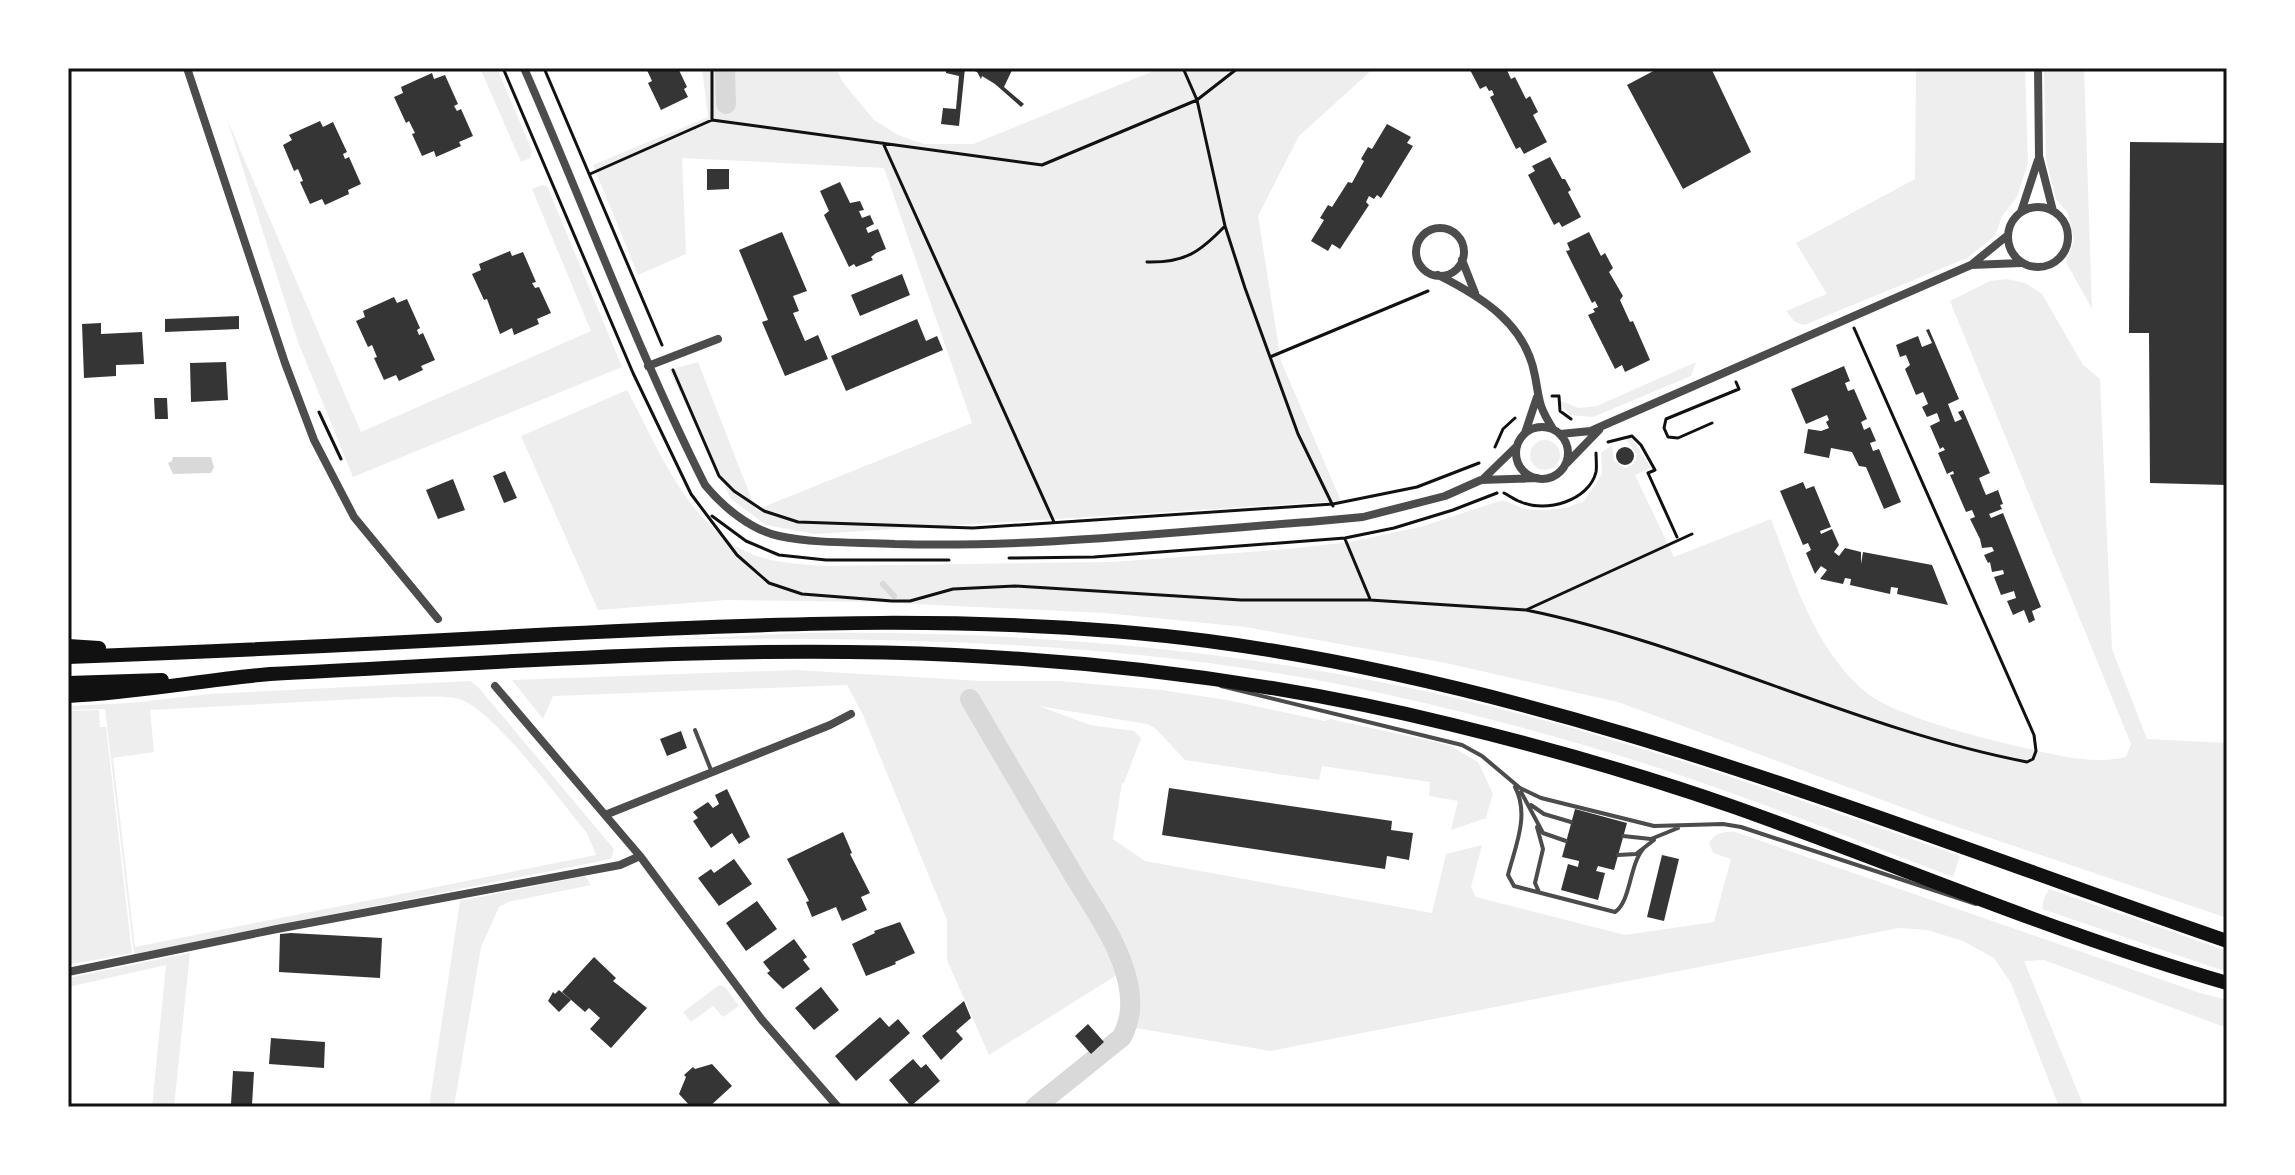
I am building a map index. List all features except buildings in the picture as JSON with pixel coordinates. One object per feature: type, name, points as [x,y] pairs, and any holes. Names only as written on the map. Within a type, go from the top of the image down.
[{"type":"highway","points":[[68,657],[785,623],[941,622],[1142,634],[1301,655],[1493,696],[1693,753],[1877,815],[2227,941]]},
{"type":"highway","points":[[68,646],[219,651]]},
{"type":"highway","points":[[68,683],[769,653],[890,653],[1016,658],[1157,672],[1362,705],[1561,753],[1734,807],[2040,920],[2227,983]]},
{"type":"highway","points":[[68,696],[124,693],[270,674]]},
{"type":"street","points":[[187,68],[285,363],[314,440],[354,517],[438,619]]},
{"type":"street","points":[[524,68],[574,181],[648,366],[705,485],[719,502],[777,536],[815,541],[983,545],[1363,517],[1445,496],[1481,480],[1517,446],[1525,434],[1537,396]]},
{"type":"street","points":[[2038,68],[2039,156],[2053,211]]},
{"type":"street","points":[[2022,263],[2010,250],[2008,235],[2011,223],[2021,212],[2039,156]]},
{"type":"street","points":[[1971,265],[2022,263],[2042,267],[2052,264],[2065,251],[2068,234],[2060,217],[2053,211],[2034,207],[2021,212]]},
{"type":"street","points":[[1476,294],[1462,260],[1462,245],[1454,232],[1430,230],[1419,240],[1416,256],[1424,269],[1476,294],[1507,321],[1526,343],[1542,411],[1568,449],[1565,465]]},
{"type":"street","points":[[1525,434],[1535,427],[1557,432],[1591,431],[1971,265],[2008,235]]},
{"type":"street","points":[[1438,275],[1452,272],[1462,260]]},
{"type":"street","points":[[648,366],[718,339]]},
{"type":"street","points":[[1481,480],[1553,476],[1602,426]]},
{"type":"street","points":[[1517,446],[1518,463],[1529,475],[1537,478]]},
{"type":"street","points":[[495,686],[640,856],[762,1020],[838,1107]]},
{"type":"street","points":[[605,815],[851,714]]},
{"type":"street","points":[[68,972],[277,929],[620,865],[640,856]]},
{"type":"lane","points":[[1157,672],[1203,680],[1244,694],[1450,741],[1482,756],[1533,795],[1643,824],[1741,827],[1955,899],[2040,920]]},
{"type":"lane","points":[[695,730],[712,773]]},
{"type":"lane","points":[[1511,781],[1527,801],[1544,814],[1571,822]]},
{"type":"lane","points":[[1511,781],[1519,795],[1522,813],[1509,879],[1514,886],[1609,912],[1618,910],[1635,861],[1643,849]]},
{"type":"lane","points":[[1527,801],[1543,849],[1535,883],[1544,894]]},
{"type":"lane","points":[[1535,821],[1543,833],[1566,841]]},
{"type":"lane","points":[[1623,836],[1645,840],[1690,825]]},
{"type":"lane","points":[[1618,855],[1631,856],[1661,836]]},
{"type":"path","points":[[503,68],[638,385],[691,494],[737,555],[769,583],[802,594],[892,601],[910,601],[953,589],[1015,586],[1241,600],[1370,600],[1526,610],[1698,657],[1961,749],[2027,762],[2033,759],[2036,751],[2034,735],[1850,319]]},
{"type":"path","points":[[544,68],[719,476],[734,491],[764,511],[798,522],[973,528],[1333,504],[1417,487],[1484,460]]},
{"type":"path","points":[[712,68],[712,120]]},
{"type":"path","points":[[1183,68],[1197,100],[1225,226],[1270,357],[1298,434],[1333,504],[1370,600]]},
{"type":"path","points":[[590,174],[712,120],[1042,165],[1197,100],[1238,68]]},
{"type":"path","points":[[883,143],[1055,523]]},
{"type":"path","points":[[1147,262],[1166,263],[1202,250],[1225,226]]},
{"type":"path","points":[[1270,357],[1428,291]]},
{"type":"path","points":[[1712,423],[1678,438],[1668,437],[1664,428],[1666,419],[1739,389]]},
{"type":"path","points":[[317,408],[343,464]]},
{"type":"path","points":[[1492,452],[1503,429],[1520,414]]},
{"type":"path","points":[[1607,442],[1632,436],[1641,445],[1655,470],[1648,473],[1678,538]]},
{"type":"path","points":[[1345,538],[1439,515],[1502,491],[1523,504],[1568,502],[1584,492],[1596,473],[1596,447]]},
{"type":"path","points":[[1526,610],[1692,534]]},
{"type":"shaded area","points":[[480,68],[497,68],[532,151],[530,158],[521,162]]},
{"type":"shaded area","points":[[702,68],[836,68],[842,81],[874,120],[898,135],[924,144],[973,144],[1161,68],[1374,68],[1299,136],[1258,216],[1281,361],[1341,501],[815,534],[766,525],[731,499],[669,370],[698,362],[756,510],[972,423],[884,168],[682,158],[686,254],[638,275],[593,165],[708,117]]},
{"type":"shaded area","points":[[1916,68],[2025,68],[2028,163],[2017,197],[2002,216],[1995,236],[1967,258],[1804,325],[1795,322],[1786,311],[1827,294],[1796,243],[1915,179]]},
{"type":"shaded area","points":[[2044,68],[2084,68],[2092,309],[2066,262],[2074,241],[2068,213],[2056,199],[2046,160]]},
{"type":"shaded area","points":[[227,119],[361,432],[591,331],[532,189],[542,185],[547,186],[622,367],[353,477],[298,342]]},
{"type":"shaded area","points":[[2007,279],[2025,283],[2042,294],[2083,365],[2100,379],[2112,649],[2147,739],[2227,743],[2227,918],[1931,818],[1618,702],[1446,663],[1245,627],[1105,613],[873,602],[727,600],[598,610],[521,436],[627,390],[687,499],[721,535],[760,557],[825,566],[1112,562],[1288,549],[1350,542],[1420,527],[1503,500],[1524,509],[1566,508],[1584,501],[1602,474],[1601,453],[1612,445],[1614,461],[1625,468],[1634,463],[1637,454],[1625,438],[1632,438],[1651,468],[1635,475],[1674,557],[1771,519],[1798,590],[1820,636],[1850,677],[1868,694],[1897,710],[1958,731],[2054,755],[2097,760],[2126,757],[2131,744],[1950,301],[1990,281]]},
{"type":"shaded area","points":[[1696,362],[1691,376],[1593,417],[1570,415],[1561,405],[1561,401],[1579,408],[1597,406]]},
{"type":"shaded area","points":[[1545,440],[1555,445],[1560,455],[1555,465],[1545,470],[1535,465],[1530,455],[1535,445]]},
{"type":"shaded area","points":[[173,457],[211,457],[214,467],[211,473],[173,474],[168,463]]},
{"type":"shaded area","points":[[809,633],[959,635],[1108,644],[1257,661],[1405,687],[1546,721],[1685,762],[1960,856],[1953,877],[1737,795],[1628,758],[1469,714],[1301,677],[1124,653],[1034,646],[855,639],[676,639]]},
{"type":"shaded area","points":[[795,670],[982,681],[1059,681],[1161,690],[1227,700],[1449,745],[1478,762],[1493,794],[1486,818],[1451,830],[1458,801],[1429,796],[1430,782],[1322,766],[1319,780],[1185,760],[1155,728],[1147,724],[1039,706],[1090,725],[1134,731],[1141,738],[1122,783],[1113,839],[1145,861],[1432,913],[1446,854],[1482,845],[1471,887],[1476,897],[1625,935],[1714,922],[1731,859],[1713,853],[1709,843],[1720,833],[1735,832],[2227,1000],[2227,1028],[2044,960],[2024,961],[2084,1107],[2059,1107],[2011,983],[1994,958],[1963,941],[1927,930],[1899,928],[1270,1051],[1119,1025],[1122,1001],[1117,975],[989,1055],[947,960],[947,920],[863,715],[847,685],[553,696],[543,719],[512,680]]},
{"type":"shaded area","points":[[470,681],[614,849],[611,859],[134,954],[105,709],[68,710],[68,706],[209,694]],"holes":[[[404,697],[452,698],[473,706],[526,758],[587,833],[596,855],[135,947],[113,758],[154,752],[150,710]]]},
{"type":"shaded area","points":[[99,710],[100,727],[106,727],[132,953],[68,965],[68,711]]},
{"type":"shaded area","points":[[585,876],[591,885],[508,902],[499,907],[481,947],[454,1107],[429,1107],[460,901]]},
{"type":"shaded area","points":[[2049,889],[2227,951],[2227,972],[2042,909]]},
{"type":"shaded area","points":[[190,953],[174,1107],[152,1107],[166,965],[68,987],[68,978]]},
{"type":"shaded area","points":[[719,985],[725,987],[739,1006],[723,1017],[713,1006],[691,1022],[683,1012]]},
{"type":"waterway","points":[[725,68],[726,104]]},
{"type":"waterway","points":[[883,584],[894,596]]},
{"type":"waterway","points":[[970,699],[1105,927],[1119,954],[1129,990],[1129,1017],[1122,1037],[1035,1107]]}]
